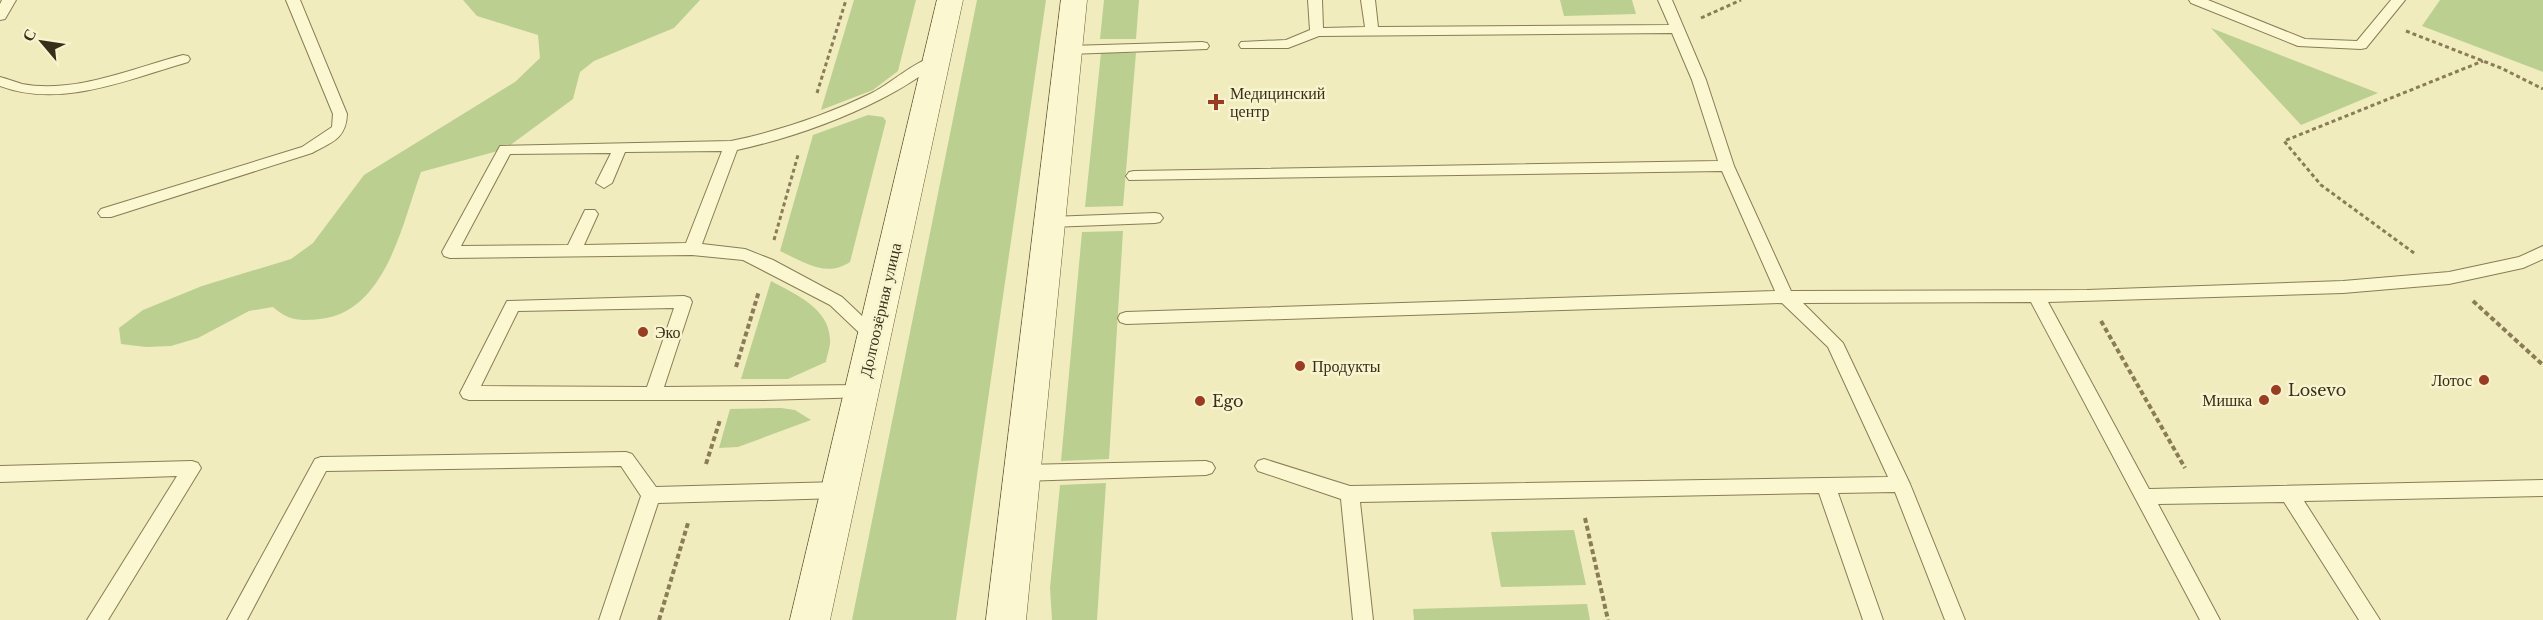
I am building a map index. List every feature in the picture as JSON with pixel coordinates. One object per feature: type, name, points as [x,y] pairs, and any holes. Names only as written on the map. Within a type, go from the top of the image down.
[{"type":"main road","name":"Долгоозёрная улица","points":[[810,620],[950,0]]},
{"type":"main road","points":[[1006,620],[1074,0]]},
{"type":"lane","points":[[0,16],[9,0]]},
{"type":"lane","points":[[106,213],[308,150],[326,140],[339,128],[340,114],[293,0]]},
{"type":"lane","points":[[1315,0],[1317,32]]},
{"type":"lane","points":[[1368,0],[1372,32]]},
{"type":"lane","points":[[1665,0],[1699,80],[1727,166],[1786,297],[1835,343],[1901,484],[1955,620]]},
{"type":"lane","points":[[2196,0],[2303,43],[2361,45],[2398,0]]},
{"type":"lane","points":[[1246,45],[1288,44],[1317,32],[1677,29]]},
{"type":"lane","points":[[1069,50],[1202,46]]},
{"type":"lane","points":[[0,81],[14,88],[29,91],[62,91],[183,59]]},
{"type":"lane","points":[[874,337],[836,301],[767,264],[745,255],[692,249],[450,252],[505,149],[730,146],[769,138],[877,96],[936,60]]},
{"type":"lane","points":[[692,249],[730,146]]},
{"type":"lane","points":[[604,183],[620,148]]},
{"type":"lane","points":[[1134,176],[1727,166]]},
{"type":"lane","points":[[573,251],[590,214]]},
{"type":"lane","points":[[1050,222],[1155,218]]},
{"type":"lane","points":[[1126,318],[1786,297],[2087,296],[2343,287],[2449,278],[2523,262],[2543,252]]},
{"type":"lane","points":[[2036,296],[2210,620]]},
{"type":"lane","points":[[654,392],[684,303],[513,305],[469,393],[654,392],[727,395],[861,392]]},
{"type":"lane","points":[[237,620],[321,464],[626,459],[651,495]]},
{"type":"lane","points":[[1264,466],[1350,494],[1901,484]]},
{"type":"lane","points":[[0,474],[192,468],[97,620]]},
{"type":"lane","points":[[1022,473],[1206,468]]},
{"type":"lane","points":[[1826,486],[1874,620]]},
{"type":"lane","points":[[2142,497],[2543,488]]},
{"type":"lane","points":[[651,495],[840,489]]},
{"type":"lane","points":[[1350,494],[1363,620]]},
{"type":"lane","points":[[2289,494],[2370,620]]},
{"type":"lane","points":[[609,620],[651,495]]},
{"type":"path","points":[[659,620],[846,0]]},
{"type":"path","points":[[1677,29],[1741,0]]},
{"type":"path","points":[[2382,21],[2483,60],[2543,88]]},
{"type":"path","points":[[2483,60],[2284,141],[2321,185],[2449,278],[2543,365]]},
{"type":"path","points":[[2087,296],[2200,495]]},
{"type":"path","points":[[1579,490],[1608,620]]},
{"type":"green space","points":[[463,0],[700,0],[674,28],[594,61],[580,72],[573,99],[505,149],[421,172],[398,240],[388,262],[376,283],[361,300],[343,313],[320,319],[300,320],[284,315],[273,307],[249,311],[198,338],[171,346],[146,347],[121,344],[119,328],[143,310],[202,286],[291,259],[313,243],[364,175],[515,82],[540,58],[538,35],[477,16]]},
{"type":"green space","points":[[854,0],[916,0],[898,71],[873,90],[821,110]]},
{"type":"green space","points":[[977,0],[1046,0],[956,620],[852,620]]},
{"type":"green space","points":[[1104,0],[1139,0],[1136,39],[1100,39]]},
{"type":"green space","points":[[1560,0],[1632,0],[1636,14],[1564,16]]},
{"type":"green space","points":[[2440,0],[2543,0],[2543,72],[2422,26]]},
{"type":"green space","points":[[2211,28],[2378,93],[2301,125]]},
{"type":"green space","points":[[1101,53],[1136,53],[1123,206],[1085,207]]},
{"type":"green space","points":[[868,115],[883,117],[886,121],[850,262],[832,269],[815,267],[780,251],[813,135]]},
{"type":"green space","points":[[1123,231],[1109,459],[1061,461],[1082,232]]},
{"type":"green space","points":[[771,281],[809,303],[824,319],[830,342],[826,362],[788,379],[741,379]]},
{"type":"green space","points":[[730,409],[795,410],[811,420],[738,447],[719,448]]},
{"type":"green space","points":[[1106,483],[1097,620],[1052,620],[1050,588],[1060,485]]},
{"type":"green space","points":[[1574,530],[1586,585],[1501,587],[1491,532]]},
{"type":"green space","points":[[1587,604],[1590,620],[1414,620],[1413,609]]},
{"type":"place","name":"Медицинский центр","points":[[1216,102]]},
{"type":"place","name":"Эко","points":[[643,332]]},
{"type":"place","name":"Продукты","points":[[1300,366]]},
{"type":"place","name":"Лотос","points":[[2484,380]]},
{"type":"place","name":"Losevo","points":[[2276,390]]},
{"type":"place","name":"Мишка","points":[[2264,400]]},
{"type":"place","name":"Ego","points":[[1200,401]]}]
